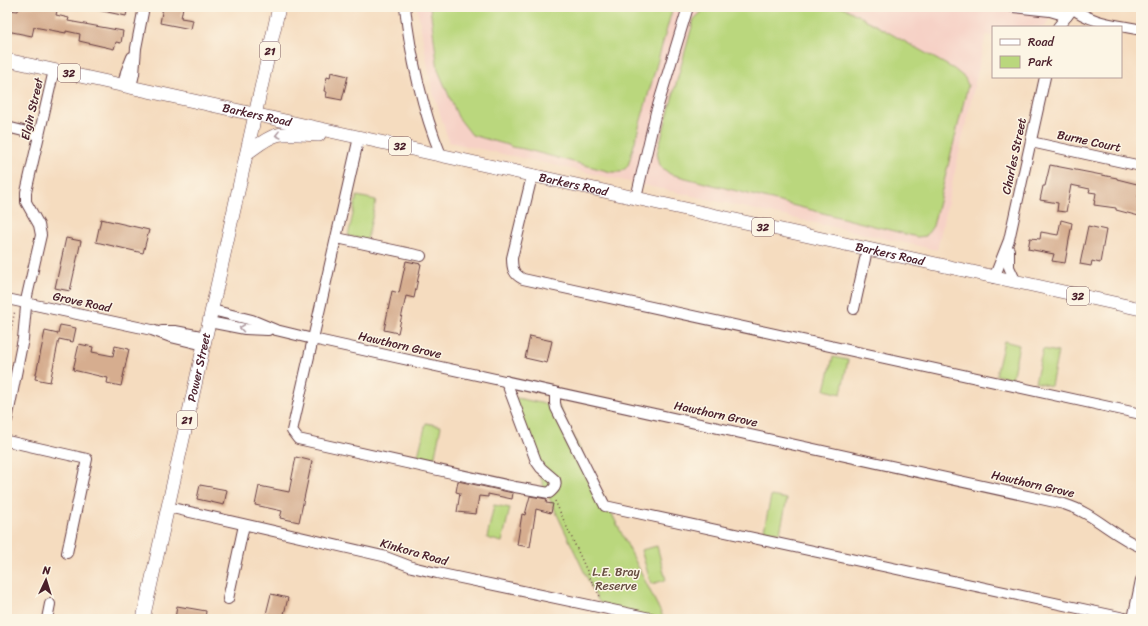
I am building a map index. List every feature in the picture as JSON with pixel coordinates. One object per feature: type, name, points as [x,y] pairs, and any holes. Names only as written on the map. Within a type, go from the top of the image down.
[{"type":"main road","name":"21","points":[[256,115],[279,7]]},
{"type":"main road","name":"Barkers Road","points":[[7,60],[994,278],[1141,309]]},
{"type":"main road","name":"Power Street","points":[[143,619],[256,115]]},
{"type":"main road","points":[[247,154],[276,135],[345,134]]},
{"type":"street","points":[[127,86],[126,72],[136,48],[144,7]]},
{"type":"street","points":[[405,7],[419,84],[435,140],[441,155]]},
{"type":"street","points":[[636,198],[656,112],[688,7]]},
{"type":"street","points":[[1013,7],[1050,11],[1072,11],[1094,19],[1141,30]]},
{"type":"street","points":[[1059,26],[1072,11]]},
{"type":"street","name":"Elgin Street","points":[[7,420],[11,382],[24,339],[21,302],[41,235],[39,224],[28,206],[26,198],[54,70]]},
{"type":"street","name":"Charles Street","points":[[994,278],[1009,240],[1045,78]]},
{"type":"street","points":[[7,128],[39,135]]},
{"type":"street","points":[[359,137],[292,431],[298,439],[515,487],[547,493],[551,492],[556,486],[555,480],[541,468],[536,461],[506,382]]},
{"type":"street","name":"Burne Court","points":[[1031,142],[1141,166]]},
{"type":"street","points":[[532,176],[512,258],[512,269],[514,273],[523,279],[1141,414]]},
{"type":"street","points":[[337,238],[421,256]]},
{"type":"street","name":"Charles Street","points":[[1009,240],[1008,264],[1016,282]]},
{"type":"street","points":[[854,309],[867,250]]},
{"type":"street","name":"Grove Road","points":[[21,302],[152,330],[171,337],[205,341]]},
{"type":"street","name":"Hawthorn Grove","points":[[211,316],[252,320],[276,330],[1064,504],[1085,512],[1116,535],[1141,547]]},
{"type":"street","points":[[555,392],[556,408],[605,506],[1129,619]]},
{"type":"street","points":[[7,441],[87,459],[67,553]]},
{"type":"street","name":"Kinkora Road","points":[[168,507],[383,556],[412,567],[437,573],[655,619]]},
{"type":"street","points":[[228,599],[244,524]]},
{"type":"street","points":[[1133,619],[1141,580]]},
{"type":"street","points":[[47,619],[50,604]]},
{"type":"street","points":[[613,610],[619,619]]},
{"type":"path","points":[[7,349],[21,302]]},
{"type":"path","points":[[551,492],[592,582],[602,598],[613,610]]},
{"type":"shaded area","points":[[417,7],[1059,7],[1049,19],[1046,26],[992,26],[992,36],[986,35],[937,250],[449,142],[432,89]]},
{"type":"green space","points":[[430,7],[673,7],[628,166],[621,172],[611,172],[512,147],[472,135],[458,117],[438,70]]},
{"type":"green space","points":[[707,7],[843,7],[954,69],[965,78],[968,85],[933,226],[926,236],[917,237],[670,174],[660,166],[657,153],[694,19]]},
{"type":"green space","points":[[357,196],[376,200],[367,240],[348,236]]},
{"type":"green space","points":[[1004,341],[1019,345],[1012,379],[996,375]]},
{"type":"green space","points":[[1043,349],[1058,352],[1051,386],[1035,382]]},
{"type":"green space","points":[[833,357],[848,360],[841,394],[825,390]]},
{"type":"green space","name":"L.E. Bray Reserve","points":[[508,396],[559,407],[664,619],[614,619],[597,599],[545,489]]},
{"type":"green space","points":[[426,423],[441,426],[434,460],[418,456]]},
{"type":"green space","points":[[771,496],[787,499],[780,533],[764,530]]},
{"type":"green space","points":[[494,505],[510,508],[502,542],[487,538]]},
{"type":"green space","points":[[657,546],[666,580],[651,584],[641,550]]},
{"type":"building","points":[[19,7],[58,7],[56,15],[69,18],[68,21],[123,31],[121,43],[116,42],[114,49],[79,41],[80,34],[34,27],[32,36],[7,31],[9,10],[18,11]]},
{"type":"building","points":[[99,7],[128,7],[126,16],[98,10]]},
{"type":"building","points":[[163,7],[183,7],[181,18],[193,20],[191,29],[160,23]]},
{"type":"building","points":[[331,72],[348,76],[342,100],[326,97],[327,92],[324,91],[327,77],[330,78]]},
{"type":"building","points":[[1050,165],[1117,178],[1141,185],[1138,197],[1141,198],[1139,216],[1116,210],[1116,208],[1094,205],[1096,193],[1089,192],[1090,189],[1071,185],[1066,212],[1057,211],[1058,203],[1040,200]]},
{"type":"building","points":[[101,219],[149,230],[143,253],[96,242]]},
{"type":"building","points":[[1061,220],[1072,223],[1065,263],[1052,261],[1054,254],[1028,249],[1030,238],[1040,239],[1041,232],[1058,235]]},
{"type":"building","points":[[1088,226],[1106,230],[1100,263],[1092,261],[1091,266],[1080,264]]},
{"type":"building","points":[[66,238],[81,241],[70,291],[55,288]]},
{"type":"building","points":[[406,261],[421,264],[414,298],[406,296],[398,333],[384,330],[392,291],[399,293]]},
{"type":"building","points":[[60,325],[76,328],[73,342],[59,339],[50,382],[35,379],[45,331],[58,334]]},
{"type":"building","points":[[530,336],[552,341],[547,363],[525,358]]},
{"type":"building","points":[[79,344],[93,347],[92,352],[113,356],[115,346],[129,349],[121,386],[107,383],[108,378],[73,370]]},
{"type":"building","points":[[296,457],[312,461],[299,522],[280,518],[282,511],[255,505],[259,486],[289,492]]},
{"type":"building","points":[[458,481],[513,493],[512,499],[488,494],[488,497],[479,496],[476,514],[457,512],[460,493],[456,492]]},
{"type":"building","points":[[200,485],[227,490],[224,505],[197,499]]},
{"type":"building","points":[[530,496],[547,499],[546,503],[553,504],[551,513],[536,509],[530,547],[517,545],[522,514],[525,515]]},
{"type":"building","points":[[271,594],[288,598],[283,618],[266,614]]},
{"type":"building","points":[[177,606],[206,611],[205,619],[175,619]]}]
